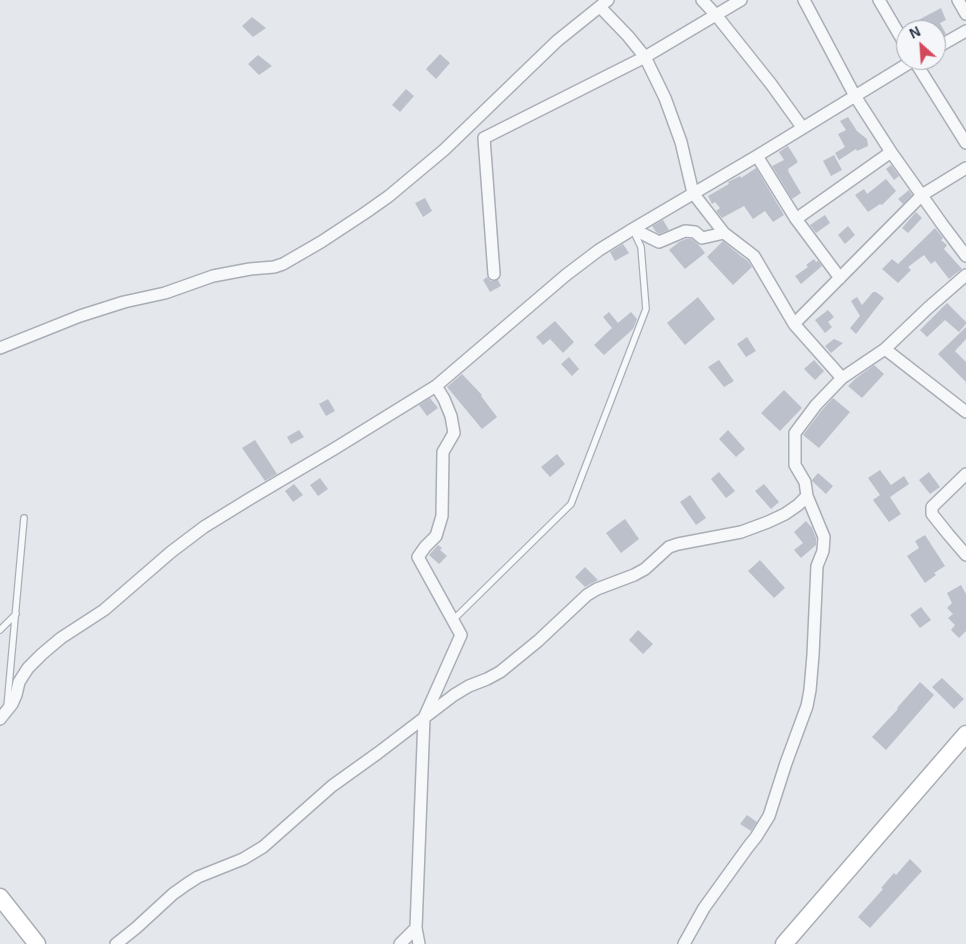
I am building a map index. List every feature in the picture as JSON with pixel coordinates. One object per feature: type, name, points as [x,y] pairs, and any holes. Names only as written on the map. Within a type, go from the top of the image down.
[{"type":"street","points":[[702,0],[771,84],[802,127]]},
{"type":"street","points":[[494,274],[484,138],[645,57],[741,0]]},
{"type":"street","points":[[804,0],[855,96],[891,152],[966,256]]},
{"type":"street","points":[[879,0],[896,29]]},
{"type":"street","points":[[958,0],[966,14]]},
{"type":"street","points":[[0,348],[80,316],[124,302],[165,293],[213,276],[283,264],[321,242],[389,196],[451,144],[557,41],[604,3],[645,57],[665,98],[681,142],[693,193],[724,234],[754,256],[794,324],[842,378]]},
{"type":"street","points":[[946,42],[966,31]]},
{"type":"street","points":[[3,715],[16,696],[20,682],[28,668],[42,654],[104,610],[171,552],[204,527],[436,386],[566,275],[600,250],[898,70]]},
{"type":"street","points":[[920,70],[966,143]]},
{"type":"street","points":[[796,219],[891,152]]},
{"type":"street","points":[[757,156],[796,219],[840,278]]},
{"type":"street","points":[[794,324],[922,195],[966,168]]},
{"type":"street","points":[[633,229],[659,242],[685,231],[695,232],[702,238],[724,234]]},
{"type":"street","points":[[684,944],[704,908],[756,837],[769,816],[807,706],[812,664],[817,566],[823,551],[824,537],[807,496],[805,482],[794,465],[794,433],[816,405],[842,378],[885,349],[966,275]]},
{"type":"street","points":[[885,349],[966,412]]},
{"type":"street","points":[[419,944],[416,928],[424,718],[461,635],[418,557],[425,546],[436,536],[442,516],[443,452],[454,433],[451,416],[436,386]]},
{"type":"street","points":[[966,474],[932,508],[932,514],[966,555]]},
{"type":"street","points":[[116,944],[186,884],[198,877],[243,859],[263,847],[332,786],[454,695],[500,672],[597,589],[645,569],[669,547],[741,532],[785,514],[807,496]]},
{"type":"street","points":[[784,944],[966,734]]},
{"type":"street","points":[[0,897],[37,944]]},
{"type":"street","points":[[400,944],[416,928]]},
{"type":"lane","points":[[453,620],[571,504],[646,309],[641,247],[633,229]]},
{"type":"lane","points":[[3,715],[16,614],[24,518]]},
{"type":"lane","points":[[0,630],[16,614]]},
{"type":"building","points":[[941,8],[946,20],[918,20]]},
{"type":"building","points":[[252,17],[266,28],[253,37],[242,26]]},
{"type":"building","points":[[440,54],[450,63],[436,79],[426,69]]},
{"type":"building","points":[[258,55],[272,66],[259,75],[248,64]]},
{"type":"building","points":[[406,89],[414,96],[400,112],[392,105]]},
{"type":"building","points":[[848,117],[857,131],[867,139],[868,146],[857,151],[856,149],[839,160],[835,153],[845,147],[838,134],[846,130],[840,121]]},
{"type":"building","points":[[788,146],[798,162],[788,171],[801,193],[792,199],[772,166],[784,160],[779,152]]},
{"type":"building","points":[[834,155],[842,170],[831,176],[823,161]]},
{"type":"building","points":[[891,165],[899,176],[894,180],[886,169]]},
{"type":"building","points":[[756,168],[784,215],[773,222],[765,211],[753,219],[744,206],[722,218],[716,211],[720,208],[715,202],[712,204],[708,196],[729,184],[728,182],[740,176],[741,178]]},
{"type":"building","points":[[886,179],[896,191],[882,205],[880,204],[868,212],[855,195],[864,189],[867,194]]},
{"type":"building","points":[[909,190],[912,195],[903,204],[898,199]]},
{"type":"building","points":[[425,198],[432,211],[423,217],[415,203]]},
{"type":"building","points":[[916,212],[922,218],[908,233],[902,228]]},
{"type":"building","points":[[825,215],[830,223],[816,233],[810,225]]},
{"type":"building","points":[[663,220],[669,230],[659,234],[652,226]]},
{"type":"building","points":[[848,226],[855,235],[845,244],[838,235]]},
{"type":"building","points":[[935,228],[943,238],[941,240],[947,245],[944,249],[962,269],[949,279],[935,261],[931,264],[924,255],[908,267],[911,270],[898,283],[882,269],[892,259],[898,264]]},
{"type":"building","points":[[686,239],[692,239],[705,253],[685,269],[669,250]]},
{"type":"building","points":[[723,241],[748,261],[752,267],[733,285],[707,257]]},
{"type":"building","points":[[623,244],[629,253],[615,261],[610,252]]},
{"type":"building","points":[[814,259],[822,266],[801,284],[795,276],[808,267],[806,265]]},
{"type":"building","points":[[487,277],[491,281],[498,280],[501,286],[490,292],[483,280]]},
{"type":"building","points":[[873,292],[884,298],[856,334],[850,328],[860,316],[851,301],[857,297],[862,305]]},
{"type":"building","points":[[698,297],[715,319],[685,345],[667,323]]},
{"type":"building","points":[[947,303],[966,324],[959,332],[945,320],[927,337],[920,330]]},
{"type":"building","points":[[828,310],[834,317],[828,322],[832,327],[825,333],[815,320]]},
{"type":"building","points":[[609,312],[618,323],[631,312],[637,319],[633,329],[604,355],[594,345],[612,328],[603,317]]},
{"type":"building","points":[[555,321],[574,342],[563,353],[550,339],[543,345],[536,337]]},
{"type":"building","points":[[966,327],[966,339],[955,351],[966,362],[966,382],[938,354]]},
{"type":"building","points":[[747,337],[756,351],[746,357],[737,344]]},
{"type":"building","points":[[834,339],[843,343],[831,353],[825,346]]},
{"type":"building","points":[[569,357],[579,369],[572,376],[561,364]]},
{"type":"building","points":[[719,360],[734,381],[724,387],[708,367]]},
{"type":"building","points":[[814,360],[824,371],[815,380],[804,369]]},
{"type":"building","points":[[874,365],[884,374],[862,398],[848,386]]},
{"type":"building","points":[[462,374],[482,395],[497,417],[482,429],[447,387]]},
{"type":"building","points":[[784,390],[802,408],[780,431],[761,413]]},
{"type":"building","points":[[430,398],[438,408],[427,416],[419,405]]},
{"type":"building","points":[[833,398],[850,412],[819,448],[803,435]]},
{"type":"building","points":[[328,399],[335,411],[326,416],[319,404]]},
{"type":"building","points":[[299,430],[304,437],[291,444],[287,437]]},
{"type":"building","points":[[728,430],[745,449],[736,457],[719,439]]},
{"type":"building","points":[[255,440],[277,474],[265,481],[242,448]]},
{"type":"building","points":[[557,454],[565,464],[550,477],[541,467]]},
{"type":"building","points":[[880,470],[891,485],[904,476],[909,484],[890,497],[901,514],[889,522],[873,500],[880,495],[868,478]]},
{"type":"building","points":[[719,472],[735,491],[726,498],[711,479]]},
{"type":"building","points":[[929,472],[940,487],[930,494],[919,480]]},
{"type":"building","points":[[818,473],[833,486],[826,494],[812,481]]},
{"type":"building","points":[[320,478],[328,489],[318,496],[310,485]]},
{"type":"building","points":[[294,484],[303,495],[293,502],[285,491]]},
{"type":"building","points":[[764,484],[779,502],[771,509],[755,491]]},
{"type":"building","points":[[690,495],[706,518],[696,525],[680,502]]},
{"type":"building","points":[[625,519],[639,539],[621,553],[606,533]]},
{"type":"building","points":[[806,521],[812,528],[816,538],[816,545],[801,558],[794,550],[803,543],[794,532]]},
{"type":"building","points":[[925,535],[945,566],[934,573],[936,575],[925,583],[907,556],[919,548],[915,541]]},
{"type":"building","points":[[438,545],[442,548],[440,550],[447,556],[439,564],[429,555]]},
{"type":"building","points":[[760,560],[785,588],[774,598],[748,571]]},
{"type":"building","points":[[585,567],[598,580],[585,587],[575,577]]},
{"type":"building","points":[[961,585],[966,594],[966,631],[959,638],[951,630],[955,625],[948,618],[953,614],[947,608],[952,603],[947,593]]},
{"type":"building","points":[[921,607],[931,620],[920,628],[910,615]]},
{"type":"building","points":[[638,630],[653,644],[643,654],[629,640]]},
{"type":"building","points":[[942,678],[964,699],[954,709],[932,687]]},
{"type":"building","points":[[920,682],[934,695],[886,750],[872,737]]},
{"type":"building","points":[[747,815],[757,822],[751,831],[740,824]]},
{"type":"building","points":[[910,859],[922,871],[870,928],[858,917],[883,889],[881,888],[894,873],[896,875]]}]
